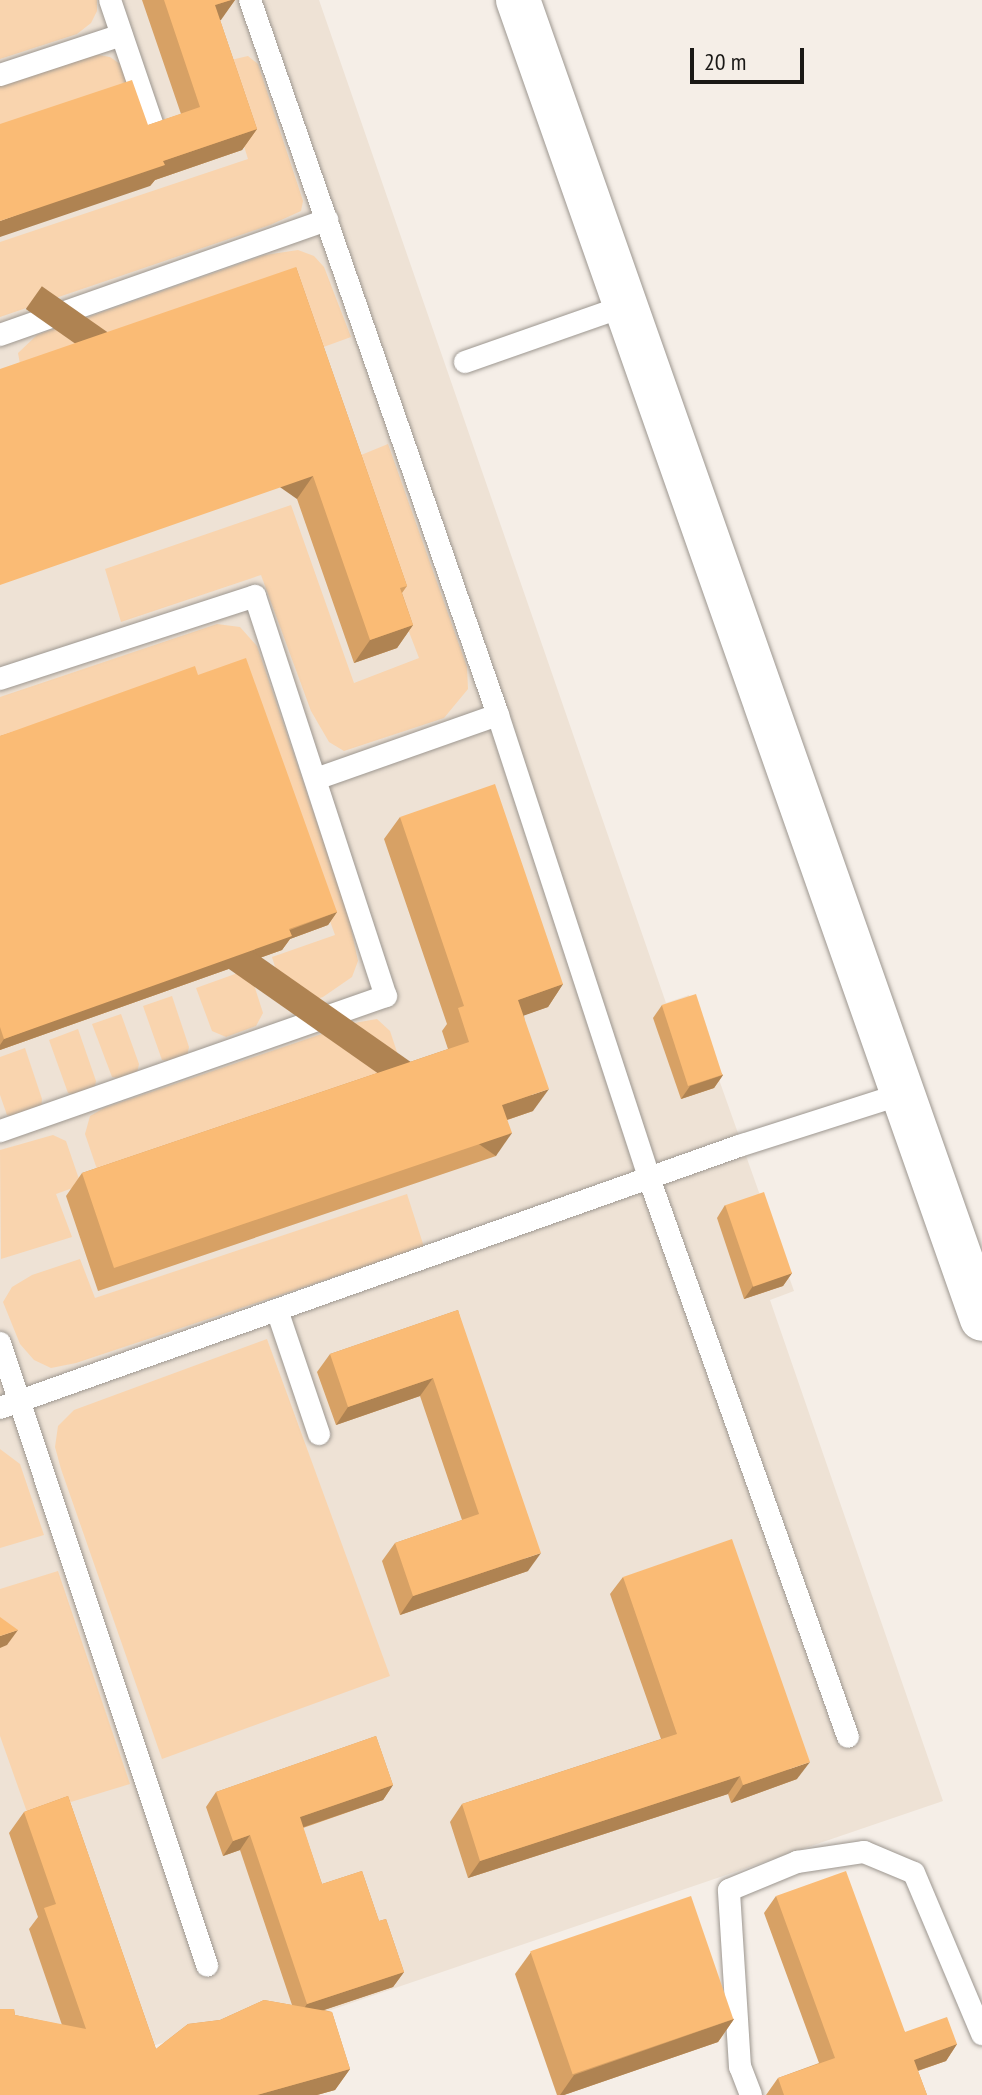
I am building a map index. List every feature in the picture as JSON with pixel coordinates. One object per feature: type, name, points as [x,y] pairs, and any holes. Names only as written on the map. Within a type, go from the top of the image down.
[{"type":"main road","points":[[518,0],[982,1319]]},
{"type":"lane","points":[[110,0],[153,126]]},
{"type":"lane","points":[[250,0],[498,715],[649,1178],[848,1737]]},
{"type":"lane","points":[[0,75],[122,35]]},
{"type":"lane","points":[[0,335],[327,220]]},
{"type":"lane","points":[[465,362],[625,306]]},
{"type":"lane","points":[[0,679],[255,596],[386,996],[0,1131]]},
{"type":"lane","points":[[316,779],[498,715]]},
{"type":"lane","points":[[10,1404],[649,1178],[902,1094]]},
{"type":"lane","points":[[277,1310],[319,1434]]},
{"type":"lane","points":[[0,1343],[10,1404],[207,1965]]},
{"type":"lane","points":[[751,2095],[740,2067],[729,1890],[797,1862],[864,1852],[914,1873],[982,2034]]},
{"type":"shaded area","points":[[0,0],[319,0],[666,1003],[689,995],[794,1291],[770,1300],[943,1801],[322,2013],[259,2014],[102,2061],[0,2025]]},
{"type":"shaded area","points":[[0,0],[97,0],[97,11],[91,23],[77,34],[0,59]]},
{"type":"shaded area","points":[[93,54],[110,57],[123,66],[139,112],[0,136],[0,83]]},
{"type":"shaded area","points":[[248,56],[258,64],[303,201],[301,211],[270,225],[0,317],[0,242],[248,159],[218,63]]},
{"type":"shaded area","points":[[298,250],[314,256],[324,267],[351,337],[307,353],[20,364],[18,353],[37,335],[265,255]]},
{"type":"shaded area","points":[[388,444],[467,667],[468,689],[444,718],[344,751],[329,742],[311,711],[261,575],[121,622],[105,569],[291,505],[354,683],[419,658],[344,462]]},
{"type":"shaded area","points":[[217,624],[240,627],[257,646],[348,914],[358,961],[352,977],[323,997],[288,1009],[272,957],[335,935],[239,666],[0,739],[0,697]]},
{"type":"shaded area","points":[[249,969],[263,1013],[256,1026],[226,1037],[212,1031],[196,988]]},
{"type":"shaded area","points":[[172,996],[189,1047],[187,1056],[173,1062],[162,1060],[143,1006]]},
{"type":"shaded area","points":[[121,1014],[139,1064],[137,1073],[123,1079],[112,1077],[92,1024]]},
{"type":"shaded area","points":[[377,1019],[390,1031],[404,1073],[100,1178],[85,1134],[90,1116],[104,1108],[354,1023]]},
{"type":"shaded area","points":[[78,1029],[96,1081],[94,1090],[80,1096],[68,1093],[49,1040]]},
{"type":"shaded area","points":[[25,1048],[42,1099],[41,1108],[18,1118],[7,1115],[0,1095],[0,1057]]},
{"type":"shaded area","points":[[53,1135],[66,1141],[81,1185],[56,1194],[72,1237],[1,1259],[0,1150]]},
{"type":"shaded area","points":[[407,1194],[424,1247],[76,1363],[51,1368],[34,1360],[20,1344],[3,1302],[12,1287],[32,1275],[80,1259],[95,1298]]},
{"type":"shaded area","points":[[267,1339],[390,1676],[162,1759],[61,1469],[55,1447],[58,1426],[74,1410]]},
{"type":"shaded area","points":[[0,1449],[20,1464],[44,1535],[0,1548]]},
{"type":"shaded area","points":[[58,1571],[130,1784],[28,1815],[0,1736],[0,1589]]},
{"type":"building","points":[[164,0],[231,0],[215,5],[257,129],[163,161],[165,165],[0,221],[0,124],[132,80],[148,125],[200,107]]},
{"type":"building","points":[[296,267],[407,586],[400,588],[413,625],[370,640],[313,476],[0,585],[0,369]]},
{"type":"building","points":[[246,658],[337,912],[289,929],[292,936],[4,1039],[0,1027],[0,736],[195,666],[198,675]]},
{"type":"building","points":[[495,784],[563,984],[518,1000],[549,1089],[502,1105],[512,1133],[114,1268],[82,1173],[469,1042],[458,1008],[464,1006],[400,817]]},
{"type":"building","points":[[696,994],[722,1075],[688,1086],[662,1005]]},
{"type":"building","points":[[764,1192],[792,1273],[753,1287],[725,1205]]},
{"type":"building","points":[[458,1310],[541,1553],[413,1596],[395,1543],[479,1514],[433,1378],[348,1407],[330,1354]]},
{"type":"building","points":[[732,1539],[810,1762],[743,1785],[740,1776],[480,1861],[462,1804],[677,1734],[623,1577]]},
{"type":"building","points":[[0,1617],[18,1630],[0,1636]]},
{"type":"building","points":[[376,1736],[393,1785],[300,1817],[322,1884],[362,1871],[379,1921],[386,1919],[404,1972],[307,2004],[250,1835],[233,1841],[216,1792]]},
{"type":"building","points":[[68,1796],[156,2049],[188,2024],[220,2020],[264,2000],[332,2012],[350,2069],[257,2095],[0,2095],[0,2009],[14,2009],[15,2015],[86,2029],[44,1908],[56,1904],[24,1812]]},
{"type":"building","points":[[846,1871],[905,2032],[947,2017],[957,2044],[914,2060],[927,2095],[784,2095],[778,2078],[835,2058],[776,1896]]},
{"type":"building","points":[[691,1896],[733,2019],[573,2074],[530,1951]]}]
